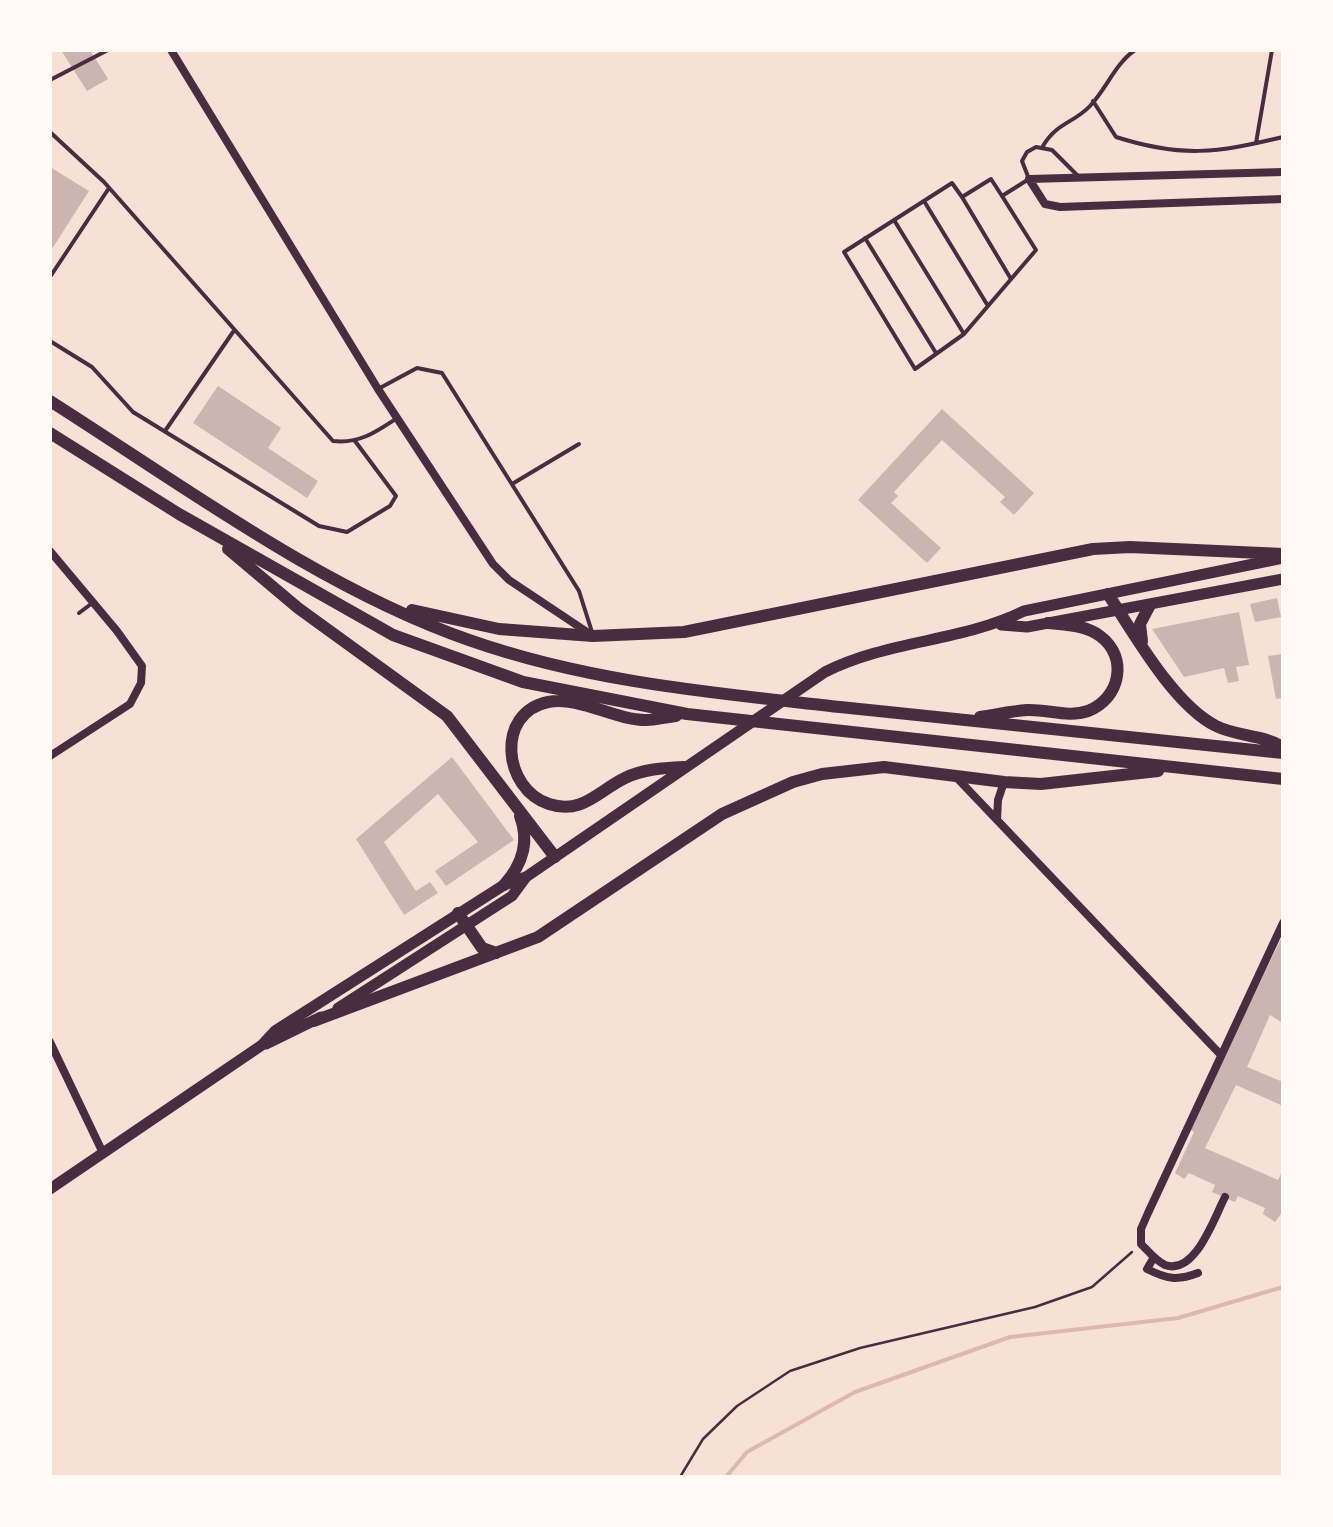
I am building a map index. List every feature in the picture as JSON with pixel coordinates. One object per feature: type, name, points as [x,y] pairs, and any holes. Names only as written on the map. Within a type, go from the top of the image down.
[{"type":"main road","points":[[50,400],[258,534],[381,604],[530,661],[591,675],[694,690],[1283,750]]},
{"type":"main road","points":[[50,433],[203,528],[394,635],[523,682],[687,714],[1283,779]]},
{"type":"main road","points":[[203,528],[298,608],[448,716],[555,857]]},
{"type":"main road","points":[[381,604],[499,629],[594,636],[684,632],[1092,550],[1130,546],[1252,559]]},
{"type":"main road","points":[[504,884],[526,877],[684,766],[847,660],[997,624],[1024,611],[1252,559],[1283,556]]},
{"type":"main road","points":[[1248,586],[1256,572],[1252,559]]},
{"type":"main road","points":[[997,624],[1048,624],[1283,579]]},
{"type":"main road","points":[[1108,594],[1178,696],[1199,716],[1226,731],[1268,738],[1283,750]]},
{"type":"main road","points":[[1142,644],[1140,624],[1150,605]]},
{"type":"main road","points":[[959,720],[1029,710],[1081,713],[1106,700],[1118,672],[1116,656],[1108,644],[1086,629],[1048,624]]},
{"type":"main road","points":[[684,766],[652,769],[625,778],[584,804],[564,808],[534,796],[513,765],[510,748],[521,717],[547,702],[644,720],[687,714]]},
{"type":"main road","points":[[314,1021],[502,952],[563,922],[722,814],[768,791],[822,774],[870,768],[1041,784],[1195,768]]},
{"type":"main road","points":[[262,1045],[275,1032],[504,884],[514,874],[524,847],[523,824],[514,800]]},
{"type":"main road","points":[[50,1189],[262,1045],[359,996],[468,926],[512,896],[526,877]]},
{"type":"main road","points":[[458,914],[486,951],[502,952]]},
{"type":"street","points":[[171,50],[378,389],[493,564],[509,580],[594,636]]},
{"type":"street","points":[[1028,179],[1283,172]]},
{"type":"street","points":[[1028,179],[1045,204],[1060,208],[1283,199]]},
{"type":"street","points":[[50,551],[142,666],[141,684],[130,704],[50,756]]},
{"type":"street","points":[[956,776],[1220,1054]]},
{"type":"street","points":[[997,820],[1004,782]]},
{"type":"street","points":[[1225,1197],[1196,1254],[1186,1264],[1162,1264],[1141,1244],[1141,1228],[1283,922]]},
{"type":"street","points":[[50,1042],[103,1153]]},
{"type":"street","points":[[1154,1256],[1147,1269],[1163,1277],[1179,1281],[1198,1273]]},
{"type":"lane","points":[[50,80],[107,50]]},
{"type":"lane","points":[[1002,196],[1028,179],[1022,161],[1027,152],[1043,146],[1051,131],[1094,101],[1134,50]]},
{"type":"lane","points":[[1256,144],[1272,50]]},
{"type":"lane","points":[[1094,101],[1116,137],[1159,151],[1226,151],[1283,137]]},
{"type":"lane","points":[[50,132],[109,188],[333,441],[355,441],[397,418]]},
{"type":"lane","points":[[1043,146],[1080,177]]},
{"type":"lane","points":[[962,197],[991,180],[1036,250],[964,334],[915,369],[844,252],[952,183],[1011,279]]},
{"type":"lane","points":[[50,277],[109,188]]},
{"type":"lane","points":[[924,201],[988,306]]},
{"type":"lane","points":[[894,220],[964,334]]},
{"type":"lane","points":[[866,238],[937,355]]},
{"type":"lane","points":[[166,431],[234,330]]},
{"type":"lane","points":[[50,340],[92,367],[133,412],[319,526],[347,532],[390,506],[396,496],[355,441]]},
{"type":"lane","points":[[378,389],[417,368],[442,373],[578,591],[594,636]]},
{"type":"lane","points":[[512,484],[580,444]]},
{"type":"lane","points":[[80,613],[94,602]]},
{"type":"path","points":[[680,1477],[703,1439],[765,1385],[790,1371],[860,1348],[1034,1307],[1092,1287],[1141,1244]]},
{"type":"building","points":[[61,50],[90,50],[108,79],[87,91]]},
{"type":"building","points":[[50,167],[89,191],[50,252]]},
{"type":"building","points":[[218,386],[281,428],[268,448],[318,481],[307,498],[193,423]]},
{"type":"building","points":[[942,409],[1034,493],[1014,515],[1000,502],[1005,497],[942,440],[894,492],[898,496],[891,503],[941,548],[927,563],[858,500]]},
{"type":"building","points":[[1277,598],[1281,617],[1255,622],[1250,604]]},
{"type":"building","points":[[1239,612],[1249,665],[1236,667],[1239,681],[1228,683],[1224,668],[1184,677],[1152,629]]},
{"type":"building","points":[[1283,654],[1283,698],[1276,699],[1268,656]]},
{"type":"building","points":[[452,757],[514,840],[446,886],[435,871],[478,842],[438,794],[384,842],[416,891],[430,882],[438,893],[404,915],[356,839]]},
{"type":"building","points":[[1283,935],[1283,1023],[1270,1015],[1247,1067],[1283,1082],[1283,1106],[1236,1085],[1205,1148],[1278,1180],[1283,1170],[1283,1211],[1275,1222],[1263,1214],[1265,1208],[1238,1196],[1235,1202],[1212,1192],[1215,1185],[1189,1173],[1184,1179],[1175,1173],[1194,1132],[1189,1129]]},
{"type":"waterway","points":[[726,1477],[747,1452],[855,1392],[1010,1337],[1178,1318],[1283,1287]]}]
